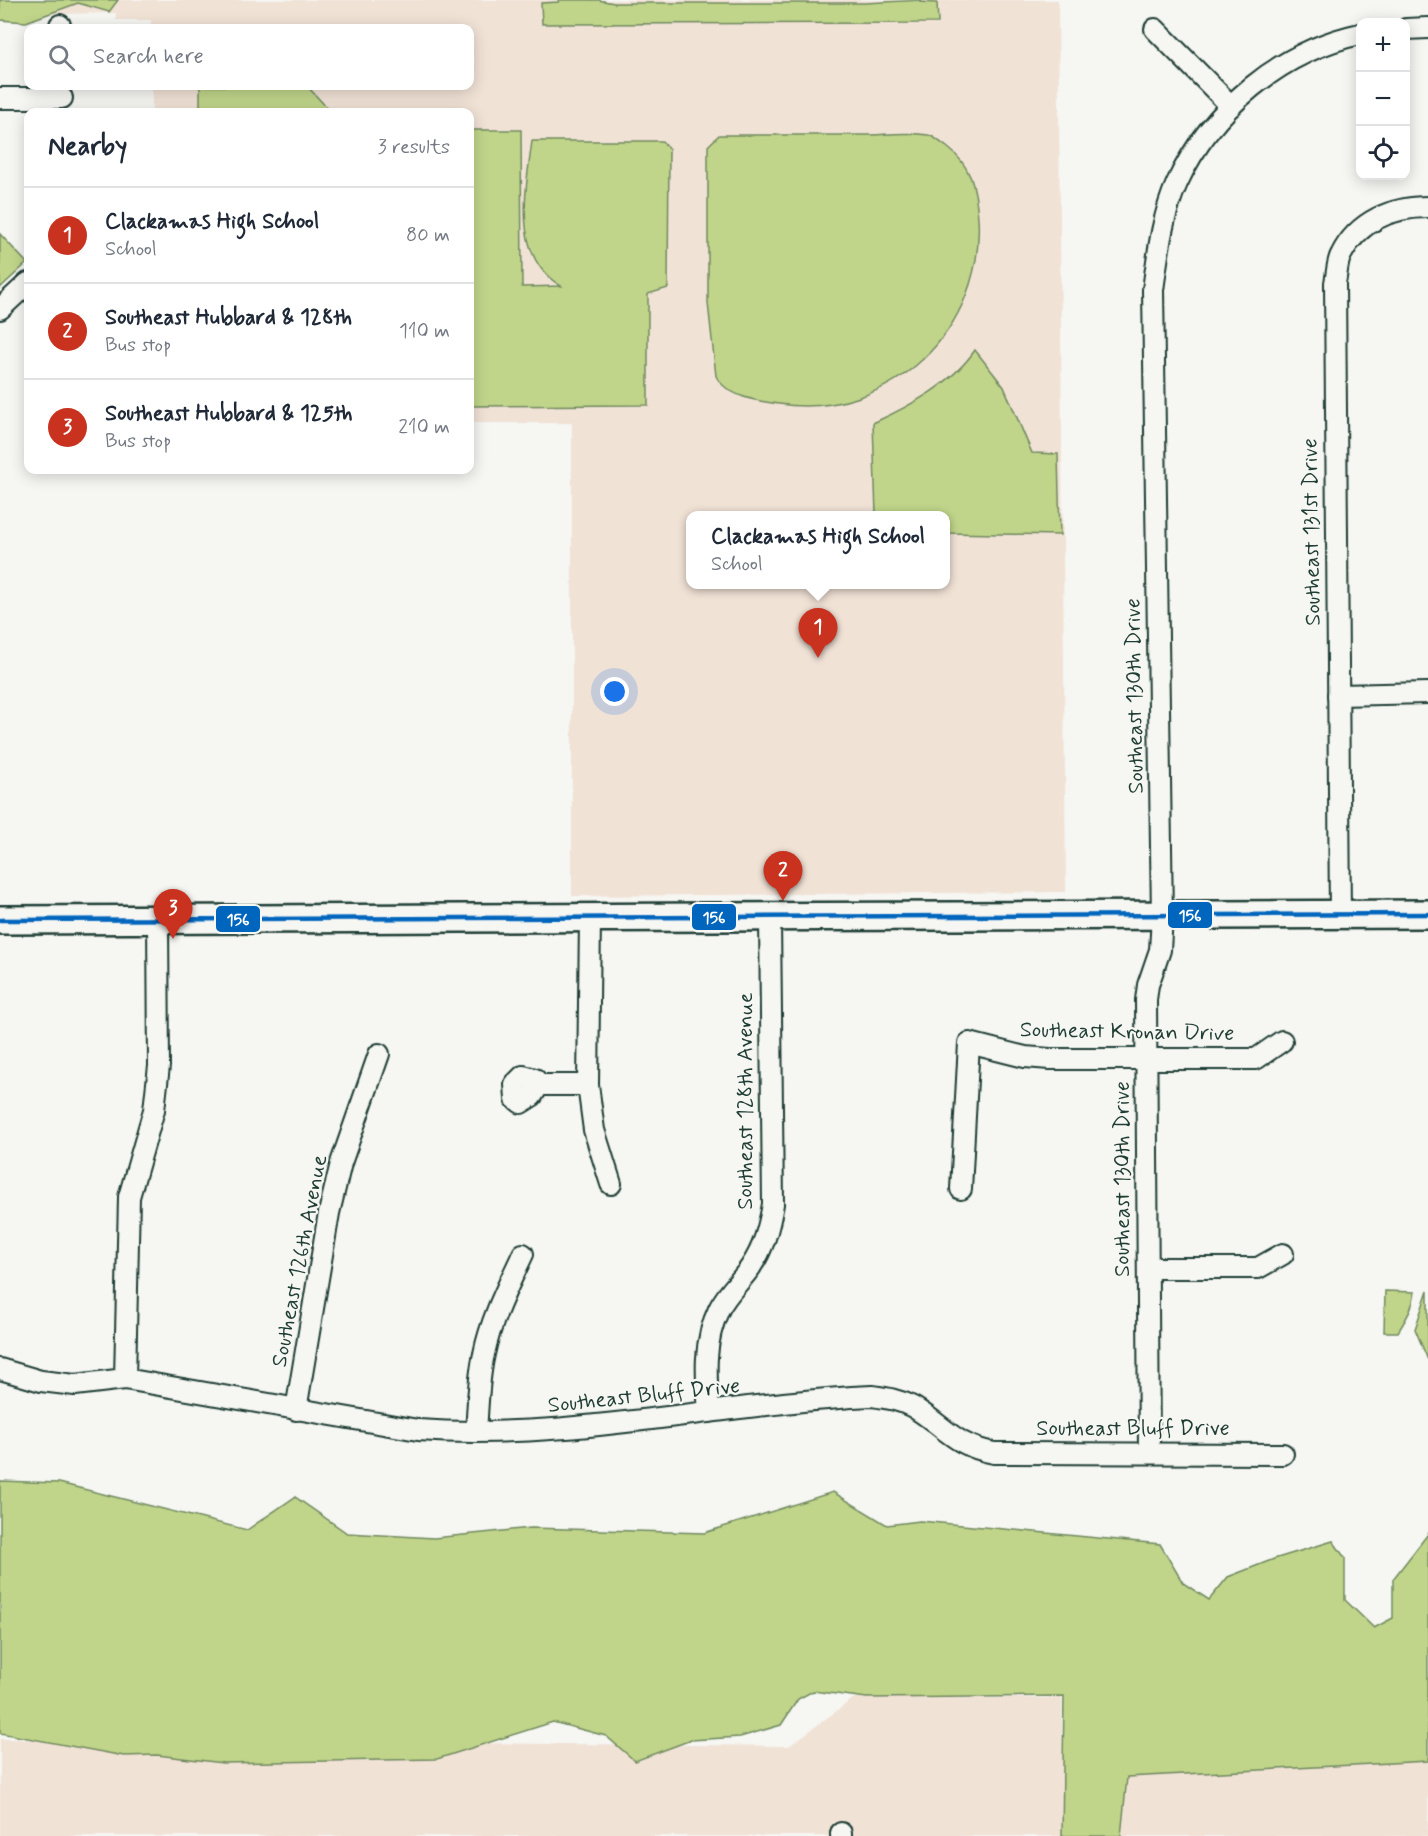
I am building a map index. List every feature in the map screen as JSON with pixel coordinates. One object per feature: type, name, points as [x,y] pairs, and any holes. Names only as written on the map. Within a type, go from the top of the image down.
[{"type":"main road","points":[[0,921],[1428,914]]},
{"type":"street","points":[[1410,29],[1428,28]]},
{"type":"street","points":[[1155,29],[1231,106]]},
{"type":"street","name":"Southeast 130th Drive","points":[[1149,1453],[1146,1000],[1148,985],[1160,950],[1162,917],[1153,290],[1164,222],[1177,183],[1195,152],[1231,106],[1267,75],[1305,53],[1356,35]]},
{"type":"street","points":[[0,98],[62,99]]},
{"type":"street","name":"Southeast 131st Drive","points":[[1340,916],[1335,283],[1340,256],[1354,235],[1377,217],[1395,210],[1428,207]]},
{"type":"street","points":[[0,309],[24,287]]},
{"type":"street","points":[[1338,695],[1428,693]]},
{"type":"street","name":"Southeast 128th Avenue","points":[[709,1412],[705,1373],[707,1346],[713,1325],[720,1307],[761,1248],[773,1204],[770,918]]},
{"type":"street","points":[[590,919],[588,1085],[594,1130],[611,1184]]},
{"type":"street","points":[[125,1379],[129,1197],[154,1110],[159,1066],[158,920]]},
{"type":"street","name":"Southeast Kronan Drive","points":[[961,1189],[969,1043],[1026,1057],[1256,1059],[1282,1041]]},
{"type":"street","name":"Southeast 126th Avenue","points":[[296,1410],[336,1183],[358,1110],[379,1054]]},
{"type":"street","points":[[539,1085],[588,1085]]},
{"type":"street","points":[[476,1432],[479,1379],[484,1352],[503,1296],[523,1254]]},
{"type":"street","points":[[1148,1268],[1258,1268],[1283,1254]]},
{"type":"street","name":"Southeast Bluff Drive","points":[[0,1369],[41,1381],[75,1385],[125,1379],[418,1430],[552,1431],[709,1412],[872,1396],[896,1400],[914,1408],[954,1439],[972,1449],[994,1453],[1283,1454]]},
{"type":"shaded area","points":[[0,0],[1058,0],[1066,892],[572,896],[572,423],[474,423],[474,108],[152,108],[152,90],[474,90],[474,24],[151,24],[151,20],[116,20],[116,13],[0,15]]},
{"type":"shaded area","points":[[854,1698],[1062,1698],[1062,1754],[1428,1754],[1428,1836],[0,1836],[0,1739],[789,1746]]},
{"type":"green space","points":[[0,0],[118,0],[109,12],[78,3],[26,22],[0,20]]},
{"type":"green space","points":[[558,0],[598,0],[614,3],[865,3],[922,0],[920,2],[937,3],[938,23],[542,24],[541,3],[559,2]]},
{"type":"green space","points":[[200,90],[311,90],[327,108],[200,108]]},
{"type":"green space","points":[[474,130],[521,130],[522,287],[561,286],[545,273],[535,258],[528,240],[525,201],[532,141],[662,141],[669,149],[668,288],[648,294],[648,405],[474,406]]},
{"type":"green space","points":[[920,134],[933,137],[962,161],[971,178],[976,197],[978,218],[976,259],[966,297],[948,330],[923,359],[893,382],[858,397],[820,405],[779,404],[743,397],[727,389],[721,383],[716,376],[708,303],[708,146],[719,135]]},
{"type":"green space","points":[[0,234],[24,260],[24,266],[0,288]]},
{"type":"green space","points":[[975,350],[1004,387],[1032,453],[1058,454],[1060,535],[950,533],[950,511],[876,511],[873,423],[929,393],[966,362]]},
{"type":"green space","points":[[1428,1290],[1428,1360],[1415,1329]]},
{"type":"green space","points":[[1385,1291],[1415,1292],[1411,1308],[1398,1332],[1384,1332]]},
{"type":"green space","points":[[0,1481],[59,1483],[247,1530],[295,1497],[347,1533],[434,1538],[531,1528],[704,1533],[833,1492],[887,1525],[920,1521],[1160,1544],[1183,1583],[1209,1600],[1228,1577],[1274,1559],[1333,1541],[1345,1558],[1345,1600],[1374,1628],[1393,1618],[1393,1579],[1428,1534],[1428,1761],[1127,1777],[1121,1836],[1062,1836],[1064,1696],[867,1698],[813,1691],[798,1699],[781,1725],[740,1737],[691,1740],[635,1761],[606,1736],[553,1722],[437,1759],[223,1763],[157,1755],[124,1756],[0,1733]]},
{"type":"transit line","name":"156","points":[[0,920],[1428,914]]},
{"type":"place","name":"Clackamas High School","points":[[818,658]]},
{"type":"place","name":"Southeast Hubbard & 128th","points":[[783,901]]},
{"type":"place","name":"Southeast Hubbard & 125th","points":[[173,939]]}]
